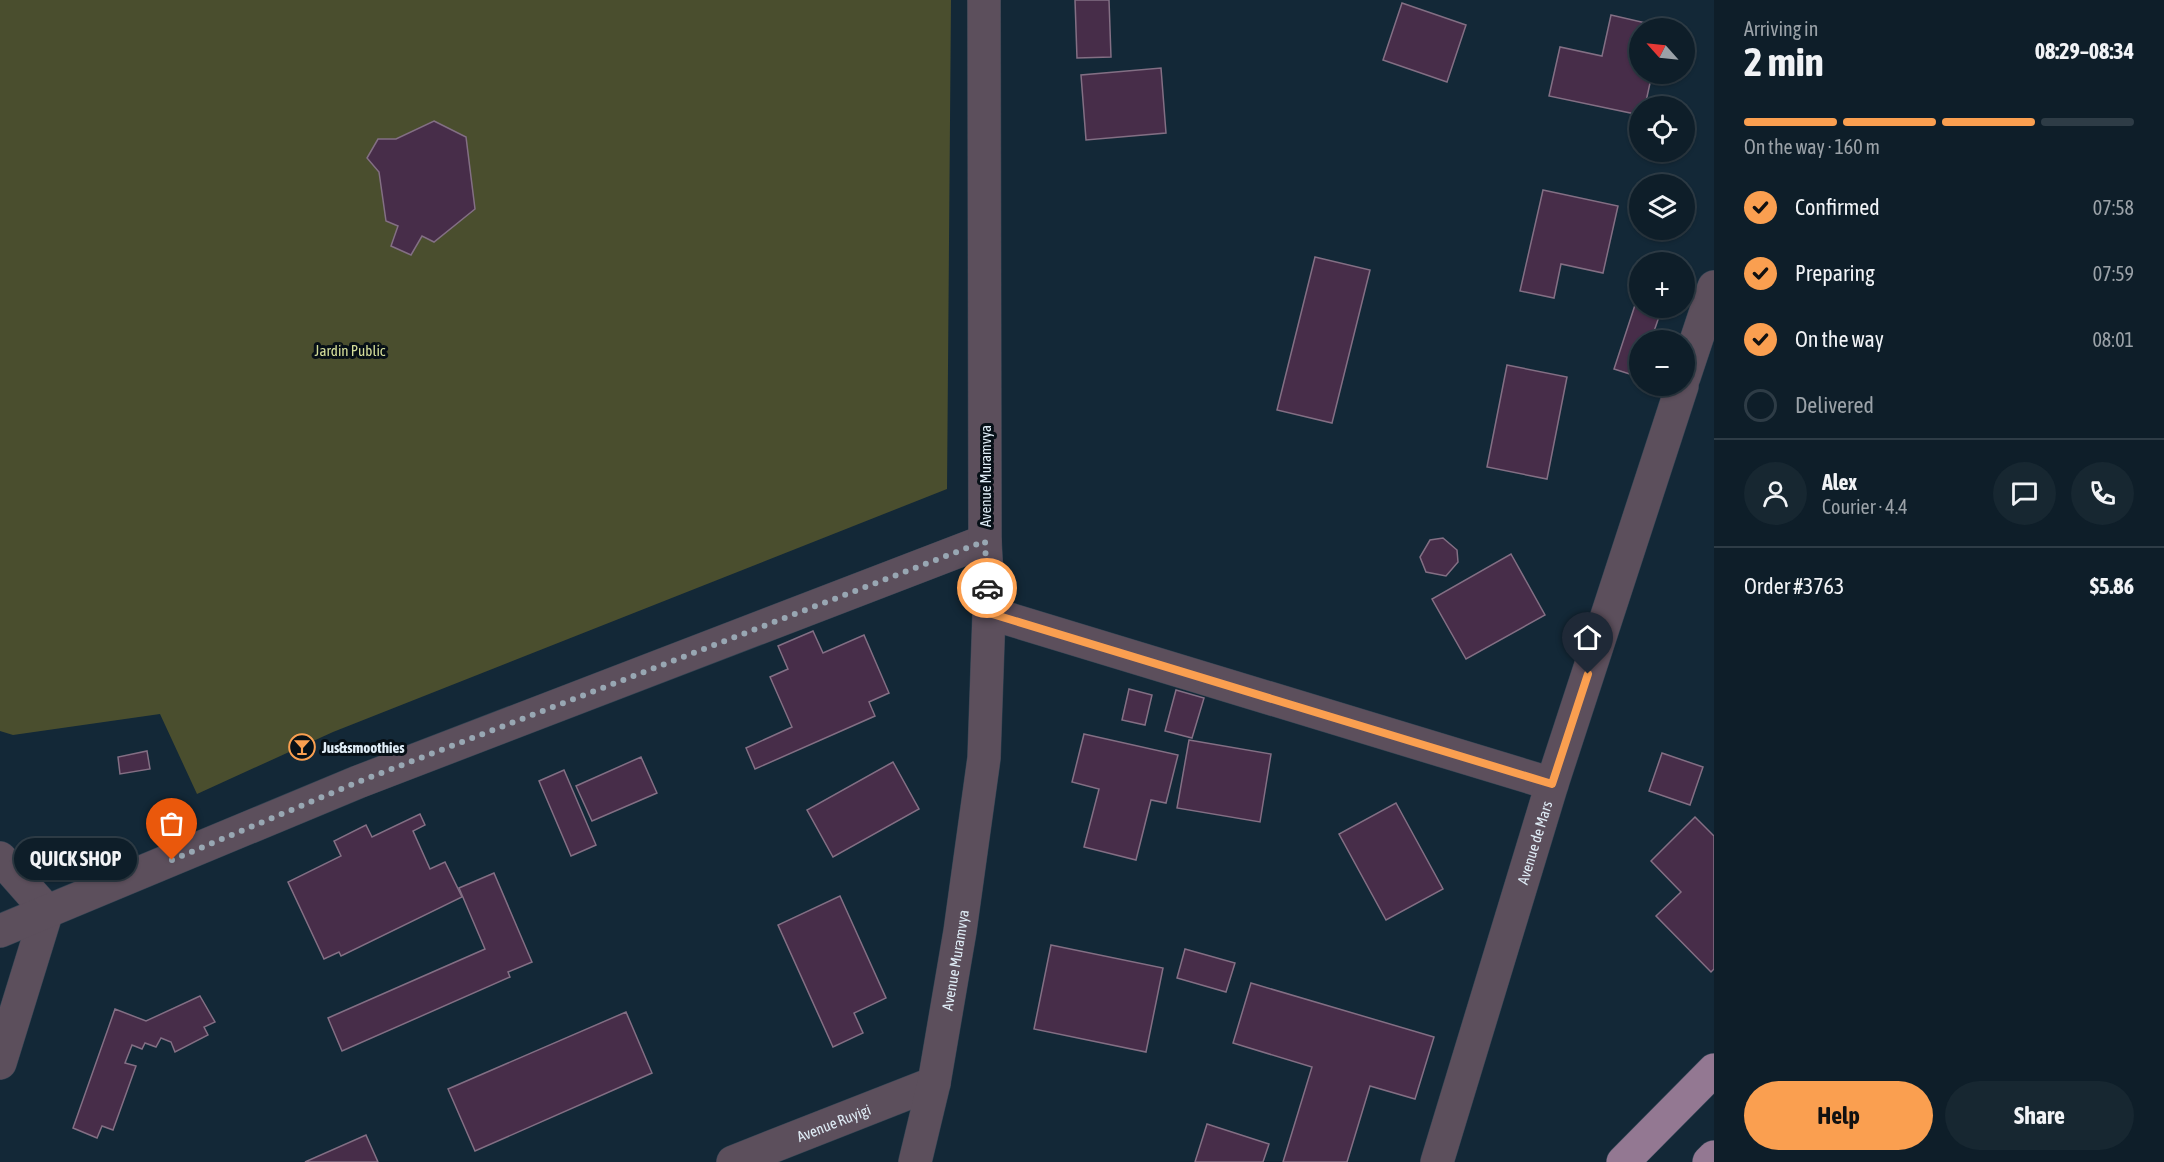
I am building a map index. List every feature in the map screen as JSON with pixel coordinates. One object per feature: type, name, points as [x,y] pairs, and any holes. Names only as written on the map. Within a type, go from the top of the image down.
[{"type":"main road","points":[[1623,1162],[1714,1070]]},
{"type":"main road","points":[[1709,1162],[1714,1157]]},
{"type":"street","name":"Avenue Muramvya","points":[[915,1162],[934,1083],[960,931],[984,758],[989,613],[985,541],[984,0]]},
{"type":"street","points":[[1695,344],[1714,287]]},
{"type":"street","name":"Avenue de Mars","points":[[1437,1162],[1552,784],[1679,396]]},
{"type":"street","points":[[0,931],[358,782],[985,541]]},
{"type":"street","points":[[989,613],[1552,784]]},
{"type":"street","points":[[0,858],[47,911]]},
{"type":"street","points":[[0,1064],[47,911]]},
{"type":"street","name":"Avenue Ruyigi","points":[[733,1162],[934,1083]]},
{"type":"green space","name":"Jardin Public","points":[[0,0],[951,0],[947,489],[333,732],[197,794],[160,714],[13,735],[0,731]]},
{"type":"building","points":[[1075,0],[1109,0],[1111,57],[1077,58]]},
{"type":"building","points":[[1402,3],[1466,25],[1447,82],[1383,60]]},
{"type":"building","points":[[1611,15],[1629,19],[1629,84],[1650,84],[1647,96],[1629,96],[1629,113],[1549,96],[1560,47],[1602,56]]},
{"type":"building","points":[[1161,68],[1166,133],[1086,140],[1081,75]]},
{"type":"building","points":[[434,121],[466,137],[475,209],[434,242],[422,236],[411,255],[391,246],[398,226],[386,221],[379,172],[367,158],[378,139],[396,139]]},
{"type":"building","points":[[1543,190],[1618,206],[1603,273],[1561,264],[1554,298],[1520,291]]},
{"type":"building","points":[[1315,257],[1370,270],[1332,423],[1277,410]]},
{"type":"building","points":[[1631,318],[1659,318],[1654,330],[1629,330],[1629,374],[1614,369]]},
{"type":"building","points":[[1507,365],[1567,377],[1547,479],[1487,467]]},
{"type":"building","points":[[1443,538],[1457,550],[1458,562],[1446,576],[1426,572],[1420,557],[1430,540]]},
{"type":"building","points":[[1511,554],[1545,615],[1466,659],[1432,599]]},
{"type":"building","points":[[813,631],[823,653],[864,635],[889,693],[869,702],[875,716],[755,769],[746,748],[792,727],[770,677],[788,669],[778,646]]},
{"type":"building","points":[[1129,689],[1152,695],[1145,725],[1122,720]]},
{"type":"building","points":[[1176,690],[1204,698],[1192,738],[1165,731]]},
{"type":"building","points":[[1084,734],[1178,755],[1166,803],[1151,800],[1136,860],[1084,847],[1099,789],[1072,782]]},
{"type":"building","points":[[1189,740],[1271,754],[1260,822],[1177,808]]},
{"type":"building","points":[[147,751],[150,769],[120,774],[118,757]]},
{"type":"building","points":[[1662,753],[1703,767],[1690,805],[1649,791]]},
{"type":"building","points":[[641,757],[657,793],[592,821],[576,786]]},
{"type":"building","points":[[893,762],[919,809],[833,857],[807,810]]},
{"type":"building","points":[[564,770],[596,845],[571,856],[539,781]]},
{"type":"building","points":[[1396,803],[1443,889],[1386,920],[1339,834]]},
{"type":"building","points":[[420,814],[425,825],[413,831],[430,869],[445,862],[462,897],[341,956],[339,952],[324,959],[288,882],[341,856],[334,841],[366,825],[372,837]]},
{"type":"building","points":[[1695,817],[1714,836],[1714,969],[1711,972],[1656,916],[1681,892],[1651,861]]},
{"type":"building","points":[[494,873],[532,962],[508,972],[510,977],[342,1051],[328,1018],[485,949],[459,888]]},
{"type":"building","points":[[840,896],[886,998],[854,1013],[863,1033],[833,1047],[778,925]]},
{"type":"building","points":[[1051,945],[1163,968],[1146,1052],[1034,1029]]},
{"type":"building","points":[[1185,949],[1235,963],[1226,992],[1177,978]]},
{"type":"building","points":[[1251,983],[1434,1037],[1415,1099],[1370,1086],[1347,1162],[1283,1162],[1312,1067],[1233,1043]]},
{"type":"building","points":[[200,996],[215,1022],[204,1027],[208,1035],[175,1052],[171,1042],[161,1038],[156,1047],[145,1043],[142,1049],[132,1045],[125,1063],[136,1066],[113,1130],[102,1126],[97,1138],[73,1128],[115,1009],[146,1021]]},
{"type":"building","points":[[626,1012],[652,1073],[475,1151],[448,1089]]},
{"type":"building","points":[[1207,1124],[1269,1144],[1263,1162],[1195,1162]]},
{"type":"building","points":[[366,1135],[378,1162],[305,1162]]},
{"type":"way so far","points":[[172,860],[358,782],[985,541],[987,588]]},
{"type":"place","name":"Jus&smoothies","points":[[302,747]]},
{"type":"place","name":"QUICK SHOP","points":[[172,860]]},
{"type":"route","points":[[987,588],[989,613],[1552,784],[1588,674]]}]
